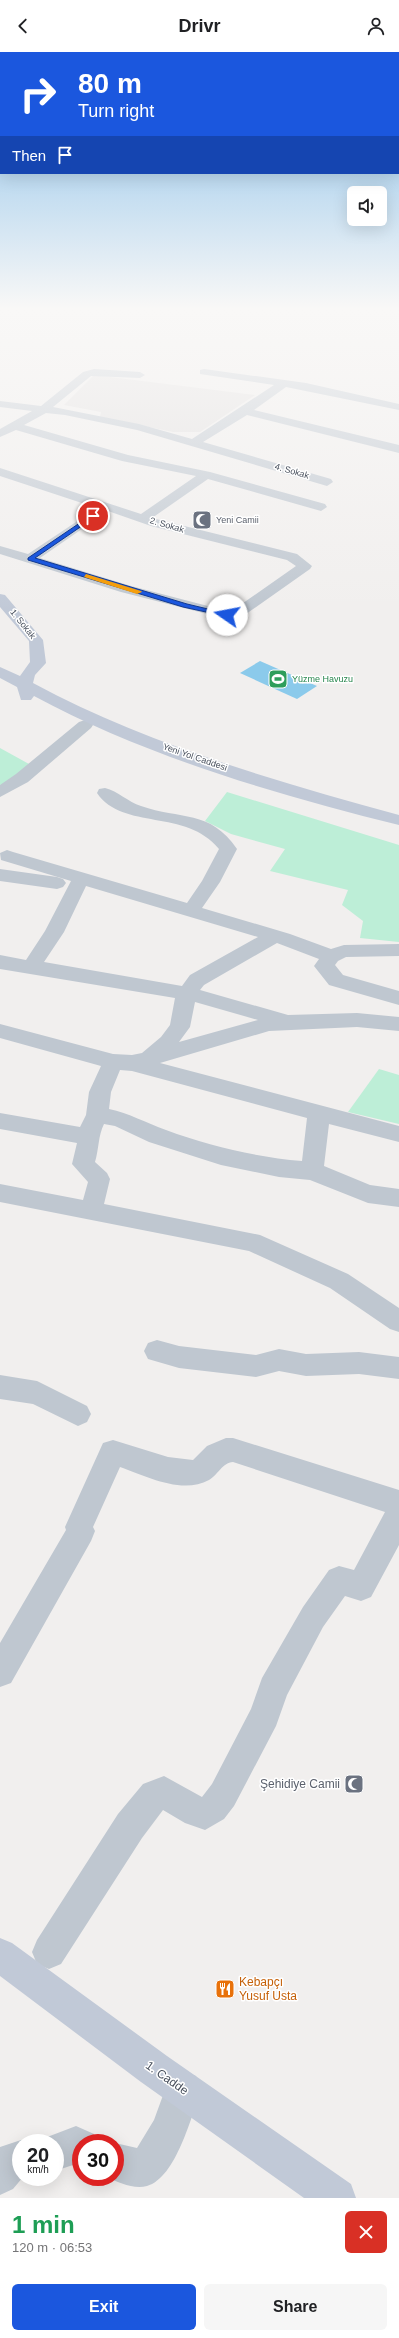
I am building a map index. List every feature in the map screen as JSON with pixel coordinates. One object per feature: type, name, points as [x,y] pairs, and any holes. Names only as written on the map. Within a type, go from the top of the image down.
[{"type":"main road","name":"1. Sokak","points":[[0,598],[36,640],[38,663],[26,677],[25,690]]},
{"type":"main road","name":"Yeni Yol Caddesi","points":[[0,672],[25,690],[85,725],[182,762],[299,800],[399,827]]},
{"type":"main road","name":"Yeni Yol Caddesi","points":[[0,683],[25,690],[191,757],[331,802],[399,820]]},
{"type":"main road","name":"1. Cadde","points":[[0,1955],[183,2089],[337,2198]]},
{"type":"street","points":[[0,434],[43,410]]},
{"type":"street","name":"4. Sokak","points":[[45,410],[65,412],[139,427],[327,482]]},
{"type":"street","points":[[194,443],[247,410]]},
{"type":"street","points":[[245,412],[399,449]]},
{"type":"street","points":[[16,426],[103,451],[206,475],[321,507]]},
{"type":"street","points":[[127,435],[139,427]]},
{"type":"street","points":[[103,451],[115,443]]},
{"type":"street","name":"2. Sokak","points":[[0,472],[143,518],[292,557],[305,566],[241,611],[227,615],[200,610],[30,559]]},
{"type":"street","points":[[143,518],[206,475]]},
{"type":"street","points":[[0,550],[30,559],[106,507]]},
{"type":"street","points":[[0,792],[22,778],[85,725]]},
{"type":"street","points":[[105,793],[119,803],[137,811],[165,817],[178,816],[197,822],[208,829],[224,843],[228,849],[210,882],[190,912]]},
{"type":"street","points":[[7,856],[190,912],[275,936],[331,956]]},
{"type":"street","points":[[0,876],[78,884],[100,884]]},
{"type":"street","points":[[31,967],[54,932],[78,884]]},
{"type":"street","points":[[90,1212],[99,1185],[99,1179],[83,1164],[88,1148],[88,1137],[96,1115],[100,1092],[131,1061],[168,1042],[180,1027],[186,995],[197,980],[275,936]]},
{"type":"street","points":[[399,950],[344,951],[331,956],[324,966],[336,980],[399,998]]},
{"type":"street","points":[[0,962],[146,985],[253,1010],[286,1022]]},
{"type":"street","points":[[131,1061],[269,1024],[286,1022],[356,1020],[399,1024]]},
{"type":"street","points":[[0,1032],[131,1061],[399,1134]]},
{"type":"street","points":[[312,1171],[319,1113]]},
{"type":"street","points":[[96,1115],[119,1119],[157,1136],[221,1156],[279,1168],[312,1171],[368,1194],[399,1198]]},
{"type":"street","points":[[0,1121],[88,1137]]},
{"type":"street","points":[[0,1193],[90,1212],[252,1242],[300,1262],[338,1281],[399,1321]]},
{"type":"street","points":[[157,1351],[179,1357],[249,1366],[279,1360],[306,1365],[375,1364],[399,1368]]},
{"type":"street","points":[[0,1387],[37,1393],[78,1414]]},
{"type":"street","points":[[0,1672],[81,1531],[79,1527],[94,1497],[94,1491],[113,1452],[182,1473],[195,1473],[205,1469],[224,1449],[233,1450],[399,1503]]},
{"type":"street","points":[[49,1952],[130,1826],[154,1795],[164,1792],[196,1812],[205,1814],[213,1808],[227,1788],[265,1715],[273,1689],[313,1617],[339,1580],[361,1587],[393,1528],[399,1511]]},
{"type":"street","points":[[124,2166],[146,2168],[156,2157],[166,2136],[183,2089]]},
{"type":"street","points":[[0,2176],[12,2160]]},
{"type":"shaded area","points":[[91,410],[232,410],[200,432],[173,432],[100,417],[101,412]]},
{"type":"green space","points":[[0,748],[29,764],[5,784],[0,785]]},
{"type":"green space","points":[[227,792],[399,845],[399,942],[360,938],[363,921],[342,905],[348,890],[270,871],[285,849],[231,834],[205,821]]},
{"type":"green space","points":[[379,1069],[399,1075],[399,1124],[348,1112]]},
{"type":"water","name":"Yüzme Havuzu","points":[[260,661],[317,686],[297,699],[240,673]]},
{"type":"slow traffic","points":[[86,576],[139,592]]},
{"type":"place","name":"Yeni Camii","points":[[202,520]]},
{"type":"place","name":"Yüzme Havuzu","points":[[278,679]]},
{"type":"place","name":"Şehidiye Camii","points":[[354,1784]]},
{"type":"place","name":"Kebapçı Yusuf Usta","points":[[225,1989]]},
{"type":"route","points":[[93,516],[30,559],[185,606],[227,615]]}]
